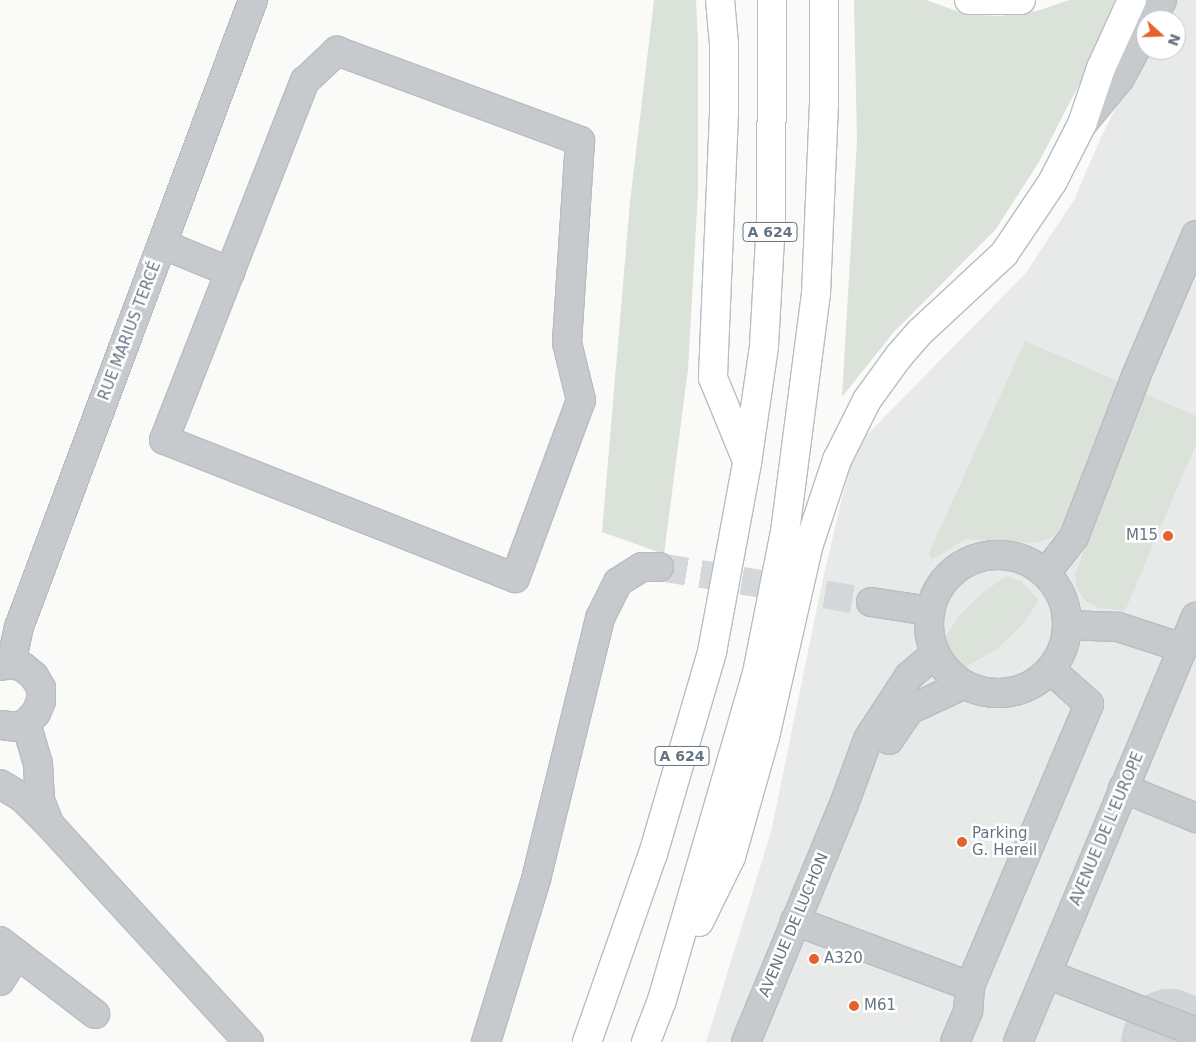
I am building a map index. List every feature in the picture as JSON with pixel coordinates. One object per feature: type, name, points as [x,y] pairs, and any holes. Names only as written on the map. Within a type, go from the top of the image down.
[{"type":"main road","points":[[720,0],[724,44],[724,114],[713,378],[747,463]]},
{"type":"main road","name":"A 624","points":[[587,1042],[653,854],[712,652],[747,463],[764,346],[769,249],[772,0]]},
{"type":"main road","name":"A 624","points":[[646,1042],[662,1000],[757,673],[796,462],[816,294],[824,104],[824,0]]},
{"type":"main road","points":[[969,0],[1020,0]]},
{"type":"main road","points":[[662,1000],[731,857],[765,738],[810,544],[837,460],[867,400],[899,356],[920,332],[1004,254],[1053,181],[1082,124],[1101,68],[1132,0]]},
{"type":"street","name":"RUE MARIUS TERCÉ","points":[[13,724],[36,713],[41,701],[40,688],[34,676],[24,667],[5,665],[253,0]]},
{"type":"street","points":[[1082,124],[1120,78],[1136,48]]},
{"type":"street","points":[[337,51],[580,141],[567,343],[581,400],[515,578],[164,440],[230,272],[304,81],[337,51]]},
{"type":"street","points":[[1046,573],[1074,537],[1136,376],[1196,235]]},
{"type":"street","points":[[162,244],[230,272]]},
{"type":"street","points":[[995,554],[1019,558],[1046,573],[1065,605],[1068,625],[1065,643],[1051,670],[1039,681],[1010,693],[979,691],[964,685],[947,672],[935,654],[929,633],[930,611],[942,583],[955,569],[972,560],[995,554]]},
{"type":"street","points":[[486,1042],[536,879],[600,618],[618,582],[642,567],[659,567]]},
{"type":"street","points":[[871,602],[930,611]]},
{"type":"street","name":"AVENUE DE L'EUROPE","points":[[1018,1042],[1196,617]]},
{"type":"street","points":[[1068,625],[1118,627],[1183,648]]},
{"type":"street","points":[[843,808],[868,739],[909,676],[935,654]]},
{"type":"street","points":[[955,1042],[968,1011],[970,986],[1089,704],[1051,670]]},
{"type":"street","points":[[843,808],[909,710],[964,685]]},
{"type":"street","points":[[13,724],[38,764],[40,800],[49,824]]},
{"type":"street","points":[[0,784],[22,797],[49,824],[249,1042]]},
{"type":"street","points":[[1124,788],[1196,818]]},
{"type":"street","name":"AVENUE DE LUCHON","points":[[746,1042],[843,808]]},
{"type":"street","points":[[795,921],[866,945],[970,986]]},
{"type":"street","points":[[0,981],[9,947],[95,1014]]},
{"type":"street","points":[[1046,974],[1196,1032]]},
{"type":"shaded area","points":[[654,0],[696,0],[698,41],[698,192],[688,369],[664,554],[602,532],[630,202]]},
{"type":"shaded area","points":[[854,0],[926,0],[965,14],[999,16],[1037,11],[1069,0],[1115,0],[1085,73],[1039,162],[996,229],[893,333],[842,397],[857,141]]},
{"type":"shaded area","points":[[1172,0],[1196,0],[1196,1042],[706,1042],[771,832],[824,574],[854,448],[1025,274],[1074,200],[1102,135],[1140,60],[1186,60],[1186,10],[1166,10]]},
{"type":"shaded area","points":[[1025,341],[1120,382],[1061,529],[1049,539],[1033,543],[966,539],[932,559],[929,553]]},
{"type":"shaded area","points":[[1143,393],[1196,416],[1196,444],[1125,611],[1098,608],[1086,601],[1077,588],[1075,575]]},
{"type":"shaded area","points":[[1007,576],[1022,582],[1039,601],[1021,626],[997,649],[962,669],[944,653],[940,644],[960,615],[982,593]]},
{"type":"taxiway","points":[[1165,1042],[1169,1033],[1191,1042]]},
{"type":"tunnel","points":[[659,567],[871,602]]},
{"type":"place","name":"M15","points":[[1168,536]]},
{"type":"place","name":"Parking G. Hereil","points":[[962,842]]},
{"type":"place","name":"A320","points":[[814,959]]},
{"type":"place","name":"M61","points":[[854,1006]]}]
